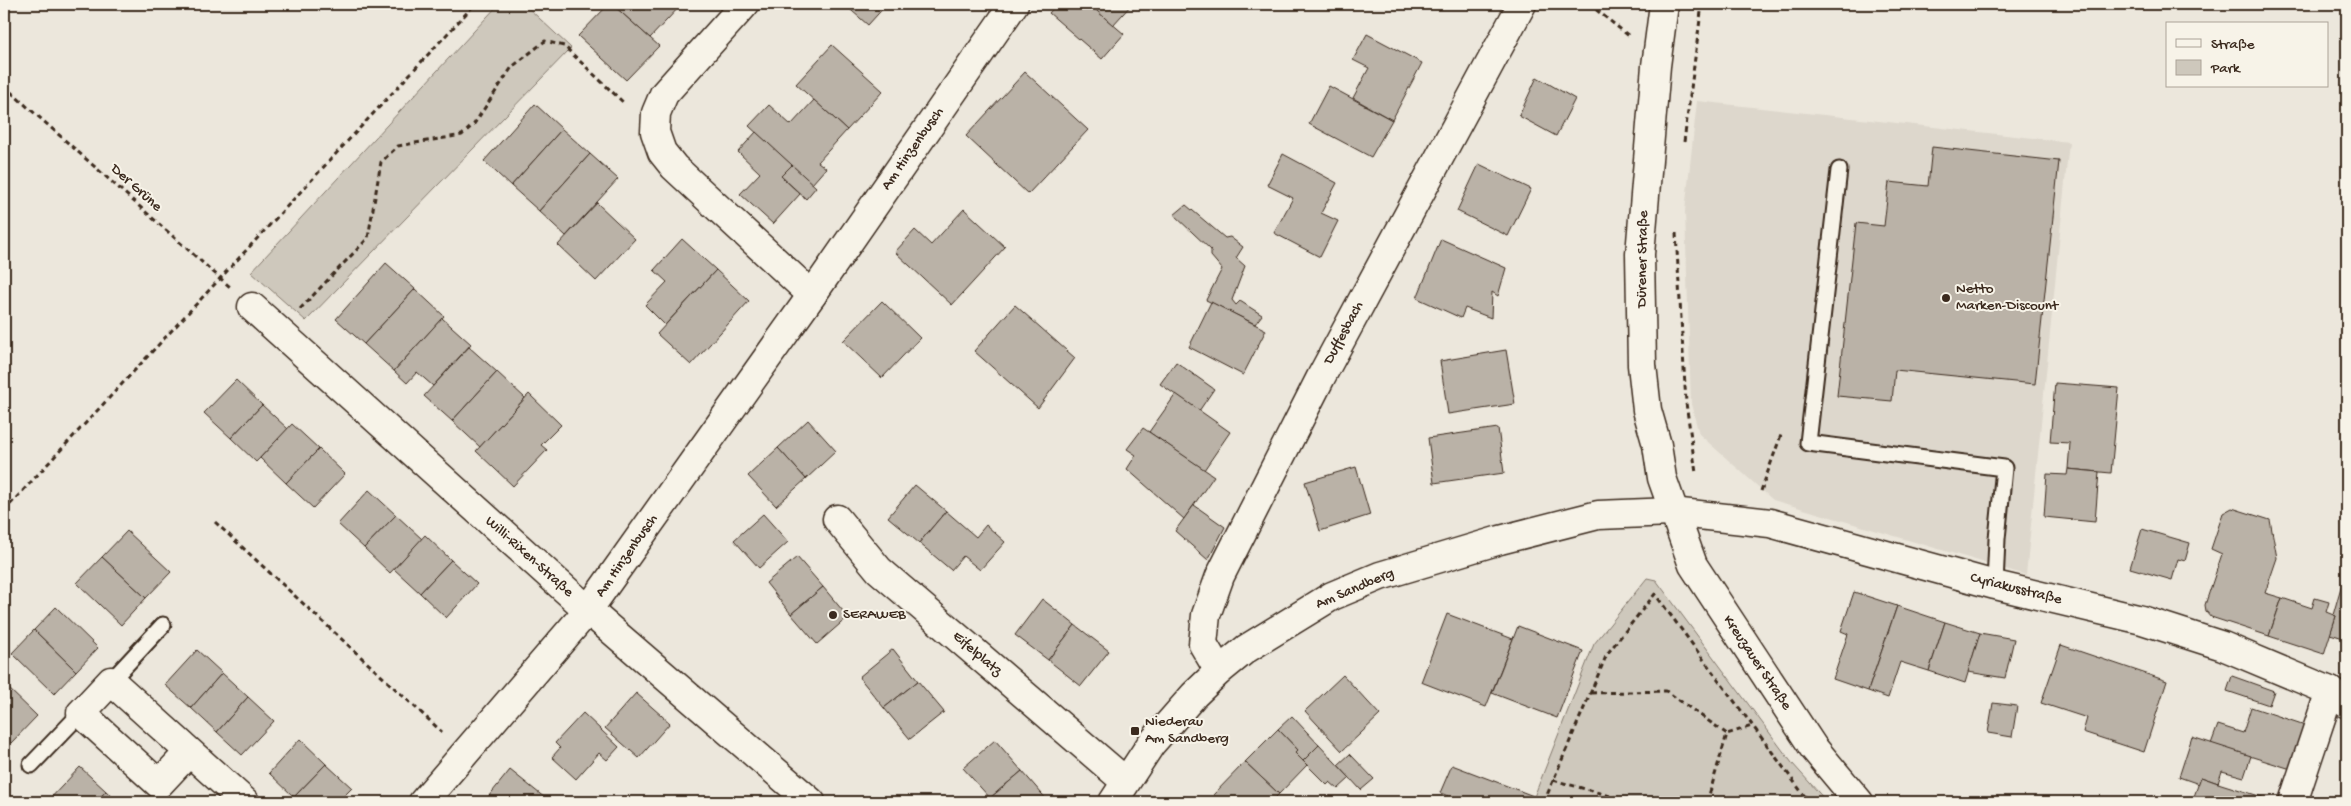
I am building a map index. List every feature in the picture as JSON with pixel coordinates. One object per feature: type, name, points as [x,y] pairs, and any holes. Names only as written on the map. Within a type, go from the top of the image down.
[{"type":"street","points":[[745,4],[664,94],[656,113],[655,132],[662,152],[674,167],[812,295]]},
{"type":"street","name":"Am Hinzenbusch","points":[[423,802],[588,610],[812,295],[1014,4]]},
{"type":"street","name":"Duffesbach","points":[[1219,671],[1203,644],[1206,616],[1220,576],[1321,377],[1522,4]]},
{"type":"street","name":"Dürener Straße","points":[[1664,4],[1650,134],[1641,272],[1642,365],[1647,410],[1662,478],[1672,512]]},
{"type":"street","name":"Willi-Rixen-Straße","points":[[252,307],[588,610],[811,802]]},
{"type":"street","name":"Am Sandberg","points":[[1119,792],[1169,722],[1219,671],[1246,649],[1332,596],[1380,576],[1500,540],[1598,516],[1672,512]]},
{"type":"street","name":"Cyriakusstraße","points":[[1672,512],[1770,523],[1995,585],[2151,622],[2223,646],[2338,698]]},
{"type":"street","name":"Kreuzauer Straße","points":[[1672,512],[1693,565],[1725,617],[1813,747],[1859,802]]},
{"type":"street","name":"Eifelplatz","points":[[837,519],[879,570],[1119,792]]},
{"type":"street","points":[[189,752],[159,784],[81,713],[111,681],[245,802]]},
{"type":"street","points":[[2293,802],[2338,698]]},
{"type":"lane","points":[[1839,170],[1808,443],[2004,468],[1997,539],[1995,585]]},
{"type":"lane","points":[[111,681],[164,625]]},
{"type":"lane","points":[[31,765],[81,713]]},
{"type":"path","points":[[4,511],[475,4]]},
{"type":"path","points":[[1589,4],[1629,36]]},
{"type":"path","points":[[1684,142],[1702,4]]},
{"type":"path","points":[[279,331],[368,238],[382,162],[398,146],[462,135],[474,124],[512,66],[546,41],[564,46],[655,132]]},
{"type":"path","name":"Der Grüne","points":[[4,86],[252,307]]},
{"type":"path","points":[[1672,512],[1697,482],[1686,404],[1675,231]]},
{"type":"path","points":[[1751,520],[1781,435]]},
{"type":"path","points":[[215,522],[466,754]]},
{"type":"path","points":[[1544,802],[1607,654],[1655,594],[1809,802]]},
{"type":"path","points":[[1591,693],[1666,691],[1727,734]]},
{"type":"path","points":[[1727,734],[1752,726]]},
{"type":"path","points":[[1706,802],[1727,734]]},
{"type":"path","points":[[1553,780],[1632,802]]},
{"type":"path","points":[[1611,802],[1614,796]]},
{"type":"shaded area","points":[[1697,101],[2069,142],[2026,575],[1773,500],[1699,434],[1691,404],[1685,211]]},
{"type":"green space","points":[[499,4],[524,4],[571,48],[306,321],[251,272]]},
{"type":"green space","points":[[1647,578],[1656,580],[1792,763],[1827,802],[1532,802],[1594,644]]},
{"type":"building","points":[[609,4],[612,4],[659,46],[626,80],[578,36]]},
{"type":"building","points":[[612,4],[682,4],[650,38]]},
{"type":"building","points":[[844,4],[887,4],[868,25]]},
{"type":"building","points":[[1057,4],[1089,4],[1124,34],[1102,59],[1049,13]]},
{"type":"building","points":[[1089,4],[1132,4],[1113,25]]},
{"type":"building","points":[[1367,34],[1422,63],[1392,120],[1353,98],[1369,68],[1353,60]]},
{"type":"building","points":[[832,45],[883,91],[847,130],[796,84]]},
{"type":"building","points":[[1025,72],[1088,130],[1028,194],[966,136]]},
{"type":"building","points":[[1537,77],[1575,99],[1556,136],[1519,116]]},
{"type":"building","points":[[1329,86],[1392,120],[1371,157],[1309,124]]},
{"type":"building","points":[[814,100],[847,130],[818,162],[826,168],[812,184],[749,126],[769,105],[791,125]]},
{"type":"building","points":[[535,104],[562,129],[511,186],[484,161]]},
{"type":"building","points":[[562,129],[590,154],[539,211],[511,186]]},
{"type":"building","points":[[756,132],[792,165],[781,176],[800,194],[773,224],[740,194],[760,173],[738,152]]},
{"type":"building","name":"Netto Marken-Discount","points":[[1932,147],[2059,161],[2035,384],[1895,370],[1892,401],[1837,396],[1856,223],[1884,226],[1889,182],[1928,186]]},
{"type":"building","points":[[590,154],[618,179],[566,236],[539,211]]},
{"type":"building","points":[[1283,154],[1337,183],[1321,213],[1338,221],[1320,257],[1274,233],[1293,198],[1267,185]]},
{"type":"building","points":[[1479,164],[1531,189],[1508,236],[1457,211]]},
{"type":"building","points":[[792,165],[816,187],[806,199],[781,176]]},
{"type":"building","points":[[597,203],[635,239],[596,281],[558,245]]},
{"type":"building","points":[[1186,205],[1225,238],[1230,237],[1243,247],[1236,258],[1245,266],[1232,300],[1236,305],[1240,301],[1262,315],[1255,324],[1206,300],[1222,269],[1211,256],[1211,250],[1174,215]]},
{"type":"building","points":[[964,209],[1005,247],[952,305],[895,252],[915,230],[931,245]]},
{"type":"building","points":[[682,239],[716,270],[665,325],[645,305],[667,282],[654,270]]},
{"type":"building","points":[[1441,239],[1506,268],[1498,296],[1492,292],[1491,318],[1465,308],[1461,318],[1417,298]]},
{"type":"building","points":[[386,263],[415,289],[364,344],[336,319]]},
{"type":"building","points":[[716,270],[749,301],[691,365],[657,334]]},
{"type":"building","points":[[415,289],[444,316],[394,371],[364,344]]},
{"type":"building","points":[[882,301],[920,338],[882,378],[843,341]]},
{"type":"building","points":[[1211,302],[1266,330],[1243,375],[1189,347]]},
{"type":"building","points":[[1015,305],[1075,358],[1038,408],[974,351]]},
{"type":"building","points":[[442,318],[471,344],[433,386],[417,372],[407,383],[394,371]]},
{"type":"building","points":[[469,347],[497,372],[452,421],[424,396]]},
{"type":"building","points":[[1506,350],[1515,404],[1448,414],[1440,361]]},
{"type":"building","points":[[1176,362],[1214,389],[1199,411],[1160,384]]},
{"type":"building","points":[[497,372],[525,398],[480,447],[452,421]]},
{"type":"building","points":[[236,380],[262,405],[231,438],[204,413]]},
{"type":"building","points":[[2055,383],[2119,388],[2111,473],[2068,469],[2070,443],[2050,442]]},
{"type":"building","points":[[529,394],[561,425],[541,445],[547,450],[513,486],[476,451]]},
{"type":"building","points":[[1176,394],[1230,432],[1204,470],[1149,432]]},
{"type":"building","points":[[262,405],[288,429],[256,462],[231,438]]},
{"type":"building","points":[[808,420],[836,451],[806,479],[778,448]]},
{"type":"building","points":[[292,424],[319,449],[286,483],[260,458]]},
{"type":"building","points":[[1143,428],[1214,476],[1184,519],[1127,469],[1136,455],[1127,449]]},
{"type":"building","points":[[1498,428],[1504,473],[1434,483],[1428,438]]},
{"type":"building","points":[[778,448],[806,479],[776,506],[748,476]]},
{"type":"building","points":[[319,449],[345,474],[313,508],[286,483]]},
{"type":"building","points":[[1356,467],[1370,515],[1320,531],[1305,482]]},
{"type":"building","points":[[2068,469],[2099,472],[2095,522],[2044,517],[2047,474],[2067,475]]},
{"type":"building","points":[[915,485],[946,511],[919,543],[888,517]]},
{"type":"building","points":[[369,490],[396,515],[364,548],[338,524]]},
{"type":"building","points":[[1194,505],[1225,527],[1208,560],[1175,531]]},
{"type":"building","points":[[2232,508],[2270,520],[2277,558],[2265,593],[2282,598],[2269,636],[2211,617],[2206,611],[2205,605],[2222,554],[2211,549],[2223,513]]},
{"type":"building","points":[[946,511],[976,537],[986,525],[1005,542],[980,570],[963,556],[951,570],[919,543]]},
{"type":"building","points":[[763,514],[788,542],[759,568],[734,540]]},
{"type":"building","points":[[396,515],[422,539],[390,573],[364,548]]},
{"type":"building","points":[[2142,529],[2190,543],[2185,561],[2178,559],[2172,580],[2130,568]]},
{"type":"building","points":[[127,531],[171,572],[146,598],[102,557]]},
{"type":"building","points":[[425,535],[451,560],[420,593],[394,569]]},
{"type":"building","points":[[102,557],[146,598],[121,625],[77,583]]},
{"type":"building","points":[[797,557],[823,587],[791,614],[766,583]]},
{"type":"building","points":[[451,560],[477,584],[446,618],[420,593]]},
{"type":"building","points":[[2343,580],[2347,582],[2347,639],[2330,634],[2336,616],[2333,615]]},
{"type":"building","points":[[823,587],[848,617],[817,644],[791,614]]},
{"type":"building","points":[[1854,592],[1897,606],[1868,691],[1833,679],[1848,634],[1841,631]]},
{"type":"building","points":[[2282,598],[2312,608],[2315,598],[2329,602],[2326,612],[2336,616],[2324,654],[2269,636]]},
{"type":"building","points":[[1042,599],[1075,625],[1048,660],[1015,635]]},
{"type":"building","points":[[1897,606],[1945,622],[1929,671],[1900,662],[1888,698],[1868,691]]},
{"type":"building","points":[[56,607],[98,648],[76,671],[34,630]]},
{"type":"building","points":[[1447,614],[1513,639],[1486,707],[1421,682]]},
{"type":"building","points":[[1945,622],[1980,633],[1965,683],[1929,671]]},
{"type":"building","points":[[1075,625],[1109,651],[1081,686],[1048,660]]},
{"type":"building","points":[[1518,626],[1583,651],[1557,718],[1492,693]]},
{"type":"building","points":[[34,630],[76,671],[54,694],[12,653]]},
{"type":"building","points":[[1980,633],[2014,639],[2005,678],[1968,672]]},
{"type":"building","points":[[2061,645],[2167,681],[2144,752],[2083,732],[2087,718],[2041,703]]},
{"type":"building","points":[[893,649],[918,681],[884,708],[859,677]]},
{"type":"building","points":[[197,650],[222,673],[191,708],[165,685]]},
{"type":"building","points":[[222,673],[248,697],[217,732],[191,708]]},
{"type":"building","points":[[1343,675],[1380,715],[1342,751],[1305,711]]},
{"type":"building","points":[[2232,676],[2274,691],[2269,705],[2227,691]]},
{"type":"building","points":[[918,681],[944,712],[910,739],[884,708]]},
{"type":"building","points":[[4,684],[37,716],[11,743],[4,736]]},
{"type":"building","points":[[636,693],[670,723],[639,758],[605,728]]},
{"type":"building","points":[[248,697],[274,721],[242,755],[217,732]]},
{"type":"building","points":[[1993,703],[2017,706],[2012,737],[1988,733]]},
{"type":"building","points":[[2251,707],[2305,725],[2291,769],[2211,744],[2218,725],[2243,733]]},
{"type":"building","points":[[583,713],[619,747],[607,760],[599,753],[576,779],[552,757],[560,748],[555,743]]},
{"type":"building","points":[[1292,716],[1319,745],[1303,761],[1295,753],[1298,750],[1278,729]]},
{"type":"building","points":[[1278,729],[1298,750],[1295,753],[1307,765],[1279,794],[1245,762]]},
{"type":"building","points":[[2192,737],[2251,756],[2244,777],[2222,771],[2218,783],[2201,777],[2199,784],[2179,777]]},
{"type":"building","points":[[300,739],[326,764],[294,797],[269,773]]},
{"type":"building","points":[[995,740],[1022,771],[990,798],[963,768]]},
{"type":"building","points":[[1319,745],[1350,778],[1338,789],[1330,782],[1327,785],[1303,761]]},
{"type":"building","points":[[1350,754],[1374,779],[1361,790],[1338,765]]},
{"type":"building","points":[[1245,762],[1279,794],[1271,802],[1221,802],[1213,795]]},
{"type":"building","points":[[326,764],[352,788],[338,802],[300,802],[294,797]]},
{"type":"building","points":[[1452,765],[1536,797],[1534,802],[1465,802],[1440,793]]},
{"type":"building","points":[[80,767],[106,791],[96,802],[47,802]]},
{"type":"building","points":[[510,770],[550,802],[484,802]]},
{"type":"building","points":[[1022,771],[1048,801],[994,802],[990,798]]},
{"type":"building","points":[[2201,777],[2218,783],[2278,802],[2192,802]]},
{"type":"building","points":[[106,791],[118,802],[96,802]]},
{"type":"place","name":"Netto Marken-Discount","points":[[1946,298]]},
{"type":"place","name":"SERAWEB","points":[[833,615]]},
{"type":"place","name":"Niederau Am Sandberg","points":[[1135,731]]}]
